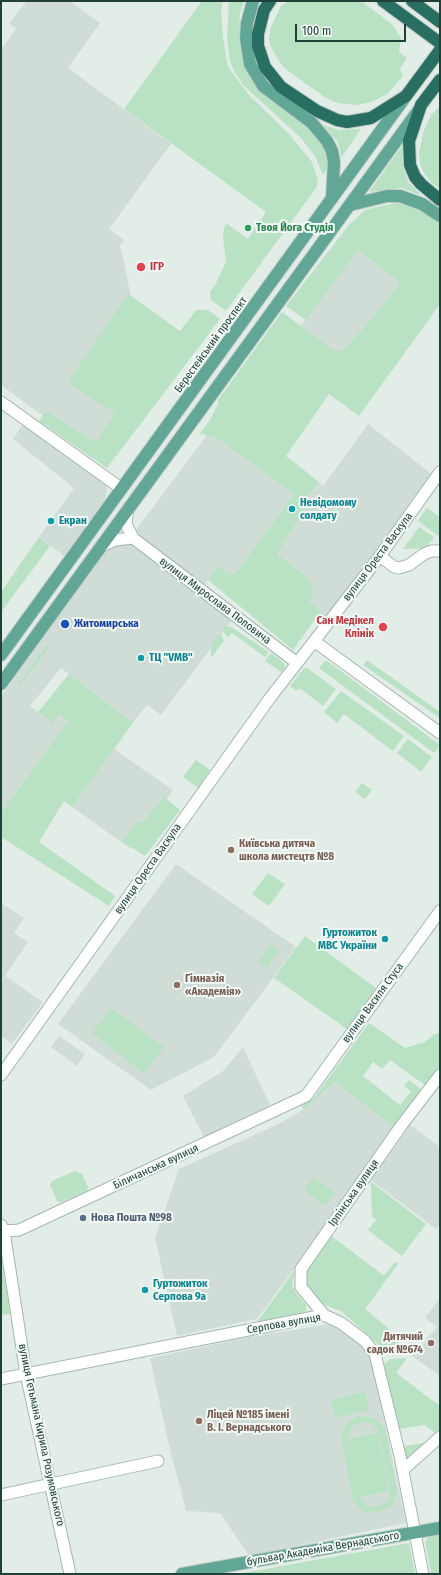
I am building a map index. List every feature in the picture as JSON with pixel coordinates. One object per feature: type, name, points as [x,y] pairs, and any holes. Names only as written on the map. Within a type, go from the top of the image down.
[{"type":"highway","points":[[270,1],[259,22],[258,46],[260,57],[271,77],[281,87],[316,112],[337,120],[360,121],[371,118],[406,96]]},
{"type":"highway","points":[[383,1],[440,43]]},
{"type":"highway","points":[[412,1],[440,22]]},
{"type":"highway","name":"Берестейський проспект","points":[[406,96],[440,50]]},
{"type":"highway","points":[[440,80],[422,106],[409,141],[410,165],[415,177],[440,200]]},
{"type":"main road","points":[[253,1],[247,23],[246,38],[250,64],[263,86],[312,124],[327,141],[332,151],[334,162],[332,200]]},
{"type":"main road","name":"Берестейський проспект","points":[[1,655],[406,96]]},
{"type":"main road","points":[[1,684],[422,106]]},
{"type":"main road","points":[[350,205],[387,196],[400,196],[422,204],[440,216]]},
{"type":"main road","name":"бульвар Академіка Вернадського","points":[[182,1574],[440,1528]]},
{"type":"street","points":[[1,402],[122,489]]},
{"type":"street","name":"вулиця Ореста Васкула","points":[[1,1075],[296,663],[380,556],[440,472]]},
{"type":"street","points":[[100,547],[115,540],[133,538],[126,524],[128,508]]},
{"type":"street","name":"вулиця Мирослава Поповича","points":[[133,538],[296,663]]},
{"type":"street","points":[[380,556],[394,567],[399,568],[410,564],[431,551],[440,551]]},
{"type":"street","points":[[314,641],[440,733]]},
{"type":"street","name":"вулиця Василя Стуса","points":[[306,1096],[440,911]]},
{"type":"street","name":"Ірпінська вулиця","points":[[324,1315],[301,1287],[301,1269],[401,1126],[440,1074]]},
{"type":"street","name":"Біличанська вулиця","points":[[3,1228],[23,1228],[306,1096]]},
{"type":"street","name":"вулиця Гетьмана Кирила Розумовського","points":[[3,1228],[26,1374],[70,1574]]},
{"type":"street","name":"Серпова вулиця","points":[[1,1379],[324,1315],[341,1323],[364,1341],[375,1354],[403,1470],[423,1574]]},
{"type":"street","points":[[403,1470],[440,1437]]},
{"type":"street","points":[[1,1494],[158,1461]]},
{"type":"shaded area","points":[[27,1],[70,1],[100,23],[68,68],[171,144],[109,229],[124,240],[120,245],[131,296],[180,331],[96,451],[39,413],[1,385],[1,46],[3,47],[16,29],[9,23]]},
{"type":"shaded area","points":[[358,250],[400,283],[366,325],[343,350],[333,350],[300,327]]},
{"type":"shaded area","points":[[23,424],[106,483],[107,492],[104,501],[64,556],[39,537],[74,488],[13,439]]},
{"type":"shaded area","points":[[368,424],[434,476],[321,625],[314,620],[321,611],[309,601],[278,556],[288,536],[307,507],[302,503],[319,482],[323,486]]},
{"type":"shaded area","points":[[207,435],[218,439],[294,494],[235,574],[228,574],[218,566],[203,587],[153,549],[136,530]]},
{"type":"shaded area","points":[[129,540],[233,619],[161,715],[147,705],[133,723],[61,668],[30,706],[51,722],[59,714],[68,721],[1,813],[1,697],[104,549]]},
{"type":"shaded area","points":[[114,749],[173,790],[131,849],[72,807]]},
{"type":"shaded area","name":"Гімназія «Академія»","points":[[176,864],[296,947],[214,1057],[151,1090],[58,1024]]},
{"type":"shaded area","points":[[1,903],[24,918],[14,933],[28,942],[5,976],[43,1002],[12,1044],[1,1036]]},
{"type":"shaded area","points":[[59,1036],[85,1054],[77,1066],[51,1047]]},
{"type":"shaded area","points":[[243,1047],[270,1105],[204,1137],[183,1096],[223,1071]]},
{"type":"shaded area","points":[[335,1082],[393,1127],[384,1140],[381,1152],[257,1319],[177,1336],[155,1238],[179,1169],[274,1126],[303,1110]]},
{"type":"shaded area","points":[[410,1125],[440,1147],[440,1224],[436,1229],[368,1178],[390,1149],[393,1150]]},
{"type":"shaded area","name":"Дитячий садок №674","points":[[440,1298],[440,1376],[412,1356],[437,1327],[425,1318]]},
{"type":"shaded area","points":[[330,1324],[340,1328],[362,1346],[371,1358],[406,1523],[249,1556],[220,1513],[186,1511],[167,1437],[150,1358],[249,1337]]},
{"type":"green space","points":[[202,1],[223,1],[221,11],[223,38],[228,67],[249,95],[288,133],[312,162],[318,181],[316,188],[226,311],[211,300],[210,292],[226,262],[223,237],[226,223],[248,239],[266,212],[124,109]]},
{"type":"green space","points":[[229,1],[244,1],[240,14],[239,41],[243,60],[250,76],[259,87],[310,127],[320,140],[326,151],[327,161],[327,169],[323,175],[315,156],[300,137],[244,86],[235,73],[230,61],[227,39]]},
{"type":"green space","points":[[288,1],[361,1],[392,24],[401,38],[399,52],[407,58],[400,69],[403,76],[387,94],[372,102],[356,105],[337,103],[323,96],[283,67],[271,48],[269,39],[271,27],[281,6]]},
{"type":"green space","points":[[440,106],[440,189],[431,182],[424,173],[420,164],[419,152],[424,130],[431,115]]},
{"type":"green space","points":[[323,125],[339,130],[361,129],[341,158],[337,141]]},
{"type":"green space","points":[[402,146],[402,162],[408,182],[421,195],[401,188],[369,192]]},
{"type":"green space","points":[[396,203],[415,205],[440,222],[440,304],[359,416],[329,394],[286,456],[319,482],[302,503],[307,507],[288,536],[278,555],[309,579],[314,593],[309,601],[321,611],[293,650],[208,580],[218,566],[228,574],[235,574],[294,494],[218,439],[200,433],[210,420],[218,404],[218,400],[282,312],[333,350],[343,350],[366,325],[400,283],[358,250],[306,320],[286,306],[349,225],[365,210]]},
{"type":"green space","points":[[127,295],[131,296],[180,331],[196,310],[208,310],[220,319],[107,468],[39,421],[46,411],[96,443],[115,413],[73,386],[69,380]]},
{"type":"green space","points":[[427,508],[440,517],[440,534],[438,536],[418,521]]},
{"type":"green space","points":[[419,527],[434,537],[426,548],[403,549]]},
{"type":"green space","points":[[39,537],[50,546],[1,612],[1,592]]},
{"type":"green space","points":[[225,626],[231,627],[269,652],[265,657],[232,633],[228,637],[225,635],[223,628]]},
{"type":"green space","points":[[220,632],[224,641],[211,658],[211,645]]},
{"type":"green space","points":[[46,646],[50,646],[20,685],[18,684]]},
{"type":"green space","points":[[271,653],[284,663],[285,667],[281,672],[265,661]]},
{"type":"green space","points":[[326,660],[440,745],[434,753],[319,668]]},
{"type":"green space","points":[[367,660],[440,712],[440,718],[363,665]]},
{"type":"green space","points":[[304,668],[307,668],[336,689],[323,706],[301,689],[295,690],[290,686]]},
{"type":"green space","points":[[69,674],[133,723],[72,807],[64,801],[39,842],[115,896],[109,906],[1,837],[1,813],[68,721],[59,714],[52,723],[38,712]]},
{"type":"green space","points":[[341,691],[404,736],[393,751],[344,714],[337,723],[324,712]]},
{"type":"green space","points":[[408,739],[432,757],[421,772],[397,753]]},
{"type":"green space","points":[[196,760],[210,770],[198,788],[183,777]]},
{"type":"green space","points":[[362,783],[372,790],[365,799],[355,792]]},
{"type":"green space","points":[[164,797],[180,810],[145,856],[122,841],[136,823],[144,821]]},
{"type":"green space","points":[[268,873],[285,884],[269,906],[252,894]]},
{"type":"green space","points":[[305,936],[376,988],[347,1029],[274,978]]},
{"type":"green space","points":[[271,944],[279,950],[267,968],[258,962]]},
{"type":"green space","points":[[111,1008],[164,1047],[144,1073],[92,1033]]},
{"type":"green space","points":[[369,1023],[405,1048],[425,1042],[434,1034],[440,1033],[440,1068],[425,1085],[390,1060],[382,1069],[373,1062],[363,1076],[400,1105],[411,1092],[404,1086],[409,1080],[422,1090],[393,1127],[335,1082],[303,1110],[302,1106],[314,1098]]},
{"type":"green space","points":[[75,1171],[82,1174],[88,1187],[87,1191],[62,1202],[57,1201],[50,1185],[52,1181]]},
{"type":"green space","points":[[314,1177],[335,1193],[325,1206],[304,1190]]},
{"type":"green space","points":[[371,1182],[426,1224],[402,1256],[368,1230],[376,1220],[372,1217]]},
{"type":"green space","points":[[330,1235],[384,1276],[395,1262],[398,1264],[365,1309],[401,1339],[389,1354],[341,1311],[317,1302],[305,1290],[303,1270]]},
{"type":"green space","points":[[1,1255],[10,1314],[1,1315]]},
{"type":"green space","points":[[295,1270],[292,1284],[296,1293],[306,1305],[306,1314],[254,1326]]},
{"type":"green space","points":[[405,1358],[406,1360],[396,1373],[440,1406],[440,1431],[436,1434],[425,1425],[397,1429],[384,1364],[390,1359]]},
{"type":"green space","points":[[365,1392],[369,1410],[335,1418],[331,1400]]},
{"type":"green space","points":[[359,1416],[374,1418],[385,1430],[397,1492],[391,1506],[378,1513],[363,1511],[353,1501],[341,1438],[346,1424]],"holes":[[[363,1422],[373,1424],[379,1432],[390,1492],[387,1502],[377,1507],[367,1506],[360,1498],[348,1438],[354,1425]]]},
{"type":"green space","points":[[378,1433],[389,1491],[360,1497],[349,1439]]},
{"type":"green space","points":[[427,1442],[408,1458],[406,1458],[401,1447]]},
{"type":"green space","points":[[440,1531],[440,1574],[433,1574],[431,1572],[425,1542],[431,1533]]},
{"type":"green space","points":[[409,1543],[415,1574],[238,1574]]},
{"type":"place","name":"Твоя Йога Студiя","points":[[248,228]]},
{"type":"place","name":"ІГР","points":[[141,267]]},
{"type":"place","name":"Невідомому солдату","points":[[292,509]]},
{"type":"place","name":"Екран","points":[[51,521]]},
{"type":"place","name":"Житомирська","points":[[65,624]]},
{"type":"place","name":"Сан Медікел Клінік","points":[[383,627]]},
{"type":"place","name":"ТЦ \"VMB\"","points":[[141,658]]},
{"type":"place","name":"Київська дитяча школа мистецтв №8","points":[[231,850]]},
{"type":"place","name":"Гуртожиток МВС України","points":[[385,939]]},
{"type":"place","name":"Гімназія «Академія»","points":[[177,985]]},
{"type":"place","name":"Нова Пошта №98","points":[[83,1218]]},
{"type":"place","name":"Гуртожиток Серпова 9а","points":[[145,1290]]},
{"type":"place","name":"Дитячий садок №674","points":[[431,1343]]},
{"type":"place","name":"Ліцей №185 імені В. І. Вернадського","points":[[199,1421]]}]
